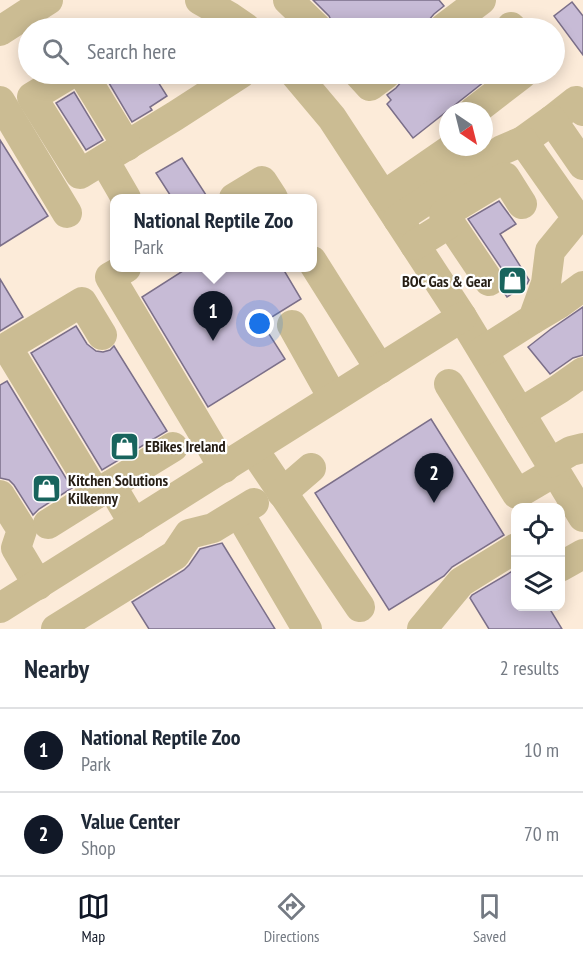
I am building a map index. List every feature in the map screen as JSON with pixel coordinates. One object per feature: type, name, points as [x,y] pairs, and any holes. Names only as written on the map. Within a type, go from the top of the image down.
[{"type":"street","points":[[8,17],[48,0]]},
{"type":"street","points":[[288,0],[307,18]]},
{"type":"street","points":[[457,18],[481,0]]},
{"type":"street","points":[[215,3],[234,18]]},
{"type":"street","points":[[54,84],[33,97],[80,174],[224,84]]},
{"type":"street","points":[[87,84],[115,153],[125,194]]},
{"type":"street","points":[[303,84],[332,118],[462,317],[583,516]]},
{"type":"street","points":[[486,102],[509,84]]},
{"type":"street","points":[[391,208],[523,141],[576,101],[583,111]]},
{"type":"street","points":[[1,104],[68,213]]},
{"type":"street","points":[[552,120],[583,165]]},
{"type":"street","points":[[523,141],[577,206],[550,251],[546,283],[533,320]]},
{"type":"street","points":[[391,208],[445,156]]},
{"type":"street","points":[[489,281],[444,214],[505,177],[522,204]]},
{"type":"street","points":[[241,194],[262,181],[270,194]]},
{"type":"street","points":[[415,245],[450,223]]},
{"type":"street","points":[[550,251],[583,249]]},
{"type":"street","points":[[317,269],[380,369]]},
{"type":"street","points":[[118,272],[110,277],[224,468]]},
{"type":"street","points":[[483,351],[583,286]]},
{"type":"street","points":[[102,335],[82,302],[7,347],[104,489],[134,524]]},
{"type":"street","points":[[0,608],[462,317]]},
{"type":"street","points":[[292,325],[333,399]]},
{"type":"street","points":[[520,413],[583,372]]},
{"type":"street","points":[[449,384],[517,494],[572,451],[583,448]]},
{"type":"street","points":[[48,524],[173,447]]},
{"type":"street","points":[[253,449],[360,607]]},
{"type":"street","points":[[282,493],[311,468]]},
{"type":"street","points":[[0,495],[22,530],[16,548],[38,585]]},
{"type":"street","points":[[170,502],[189,534]]},
{"type":"street","points":[[59,628],[175,555],[189,534],[213,528],[246,508],[306,629]]},
{"type":"street","points":[[422,629],[461,582],[511,551]]},
{"type":"street","points":[[565,565],[583,554]]},
{"type":"shaded area","points":[[0,0],[583,0],[583,629],[0,629]]},
{"type":"building","points":[[313,0],[439,0],[444,6],[431,18],[330,18]]},
{"type":"building","points":[[572,2],[583,16],[583,55],[565,31],[565,18],[554,16]]},
{"type":"building","points":[[110,84],[159,84],[167,96],[150,107],[152,110],[132,122]]},
{"type":"building","points":[[399,84],[481,84],[459,102],[439,102],[439,117],[413,138],[387,104],[391,100],[387,95]]},
{"type":"building","points":[[74,92],[103,140],[86,150],[56,103]]},
{"type":"building","points":[[0,140],[48,216],[0,246]]},
{"type":"building","points":[[182,158],[205,194],[169,194],[156,173]]},
{"type":"building","points":[[499,201],[516,224],[500,234],[529,280],[527,284],[507,297],[503,291],[506,280],[504,272],[468,219]]},
{"type":"building","points":[[181,272],[285,272],[301,299],[262,323],[285,359],[208,407],[142,297]]},
{"type":"building","points":[[0,279],[23,317],[0,331]]},
{"type":"building","points":[[583,307],[583,355],[573,358],[550,374],[528,347]]},
{"type":"building","points":[[76,326],[87,344],[96,351],[103,352],[114,346],[167,431],[102,470],[31,353]]},
{"type":"building","points":[[7,381],[72,488],[33,515],[14,485],[9,480],[0,478],[0,385]]},
{"type":"building","points":[[431,419],[504,535],[389,610],[315,493]]},
{"type":"building","points":[[222,543],[275,629],[149,629],[132,602],[184,570],[200,549]]},
{"type":"building","points":[[511,572],[511,611],[551,611],[562,629],[489,629],[470,598]]},
{"type":"place","name":"BOC Gas & Gear","points":[[513,281]]},
{"type":"place","name":"National Reptile Zoo","points":[[213,341]]},
{"type":"place","name":"EBikes Ireland","points":[[124,446]]},
{"type":"place","name":"Kitchen Solutions Kilkenny","points":[[47,489]]},
{"type":"place","name":"Value Center","points":[[434,503]]}]
